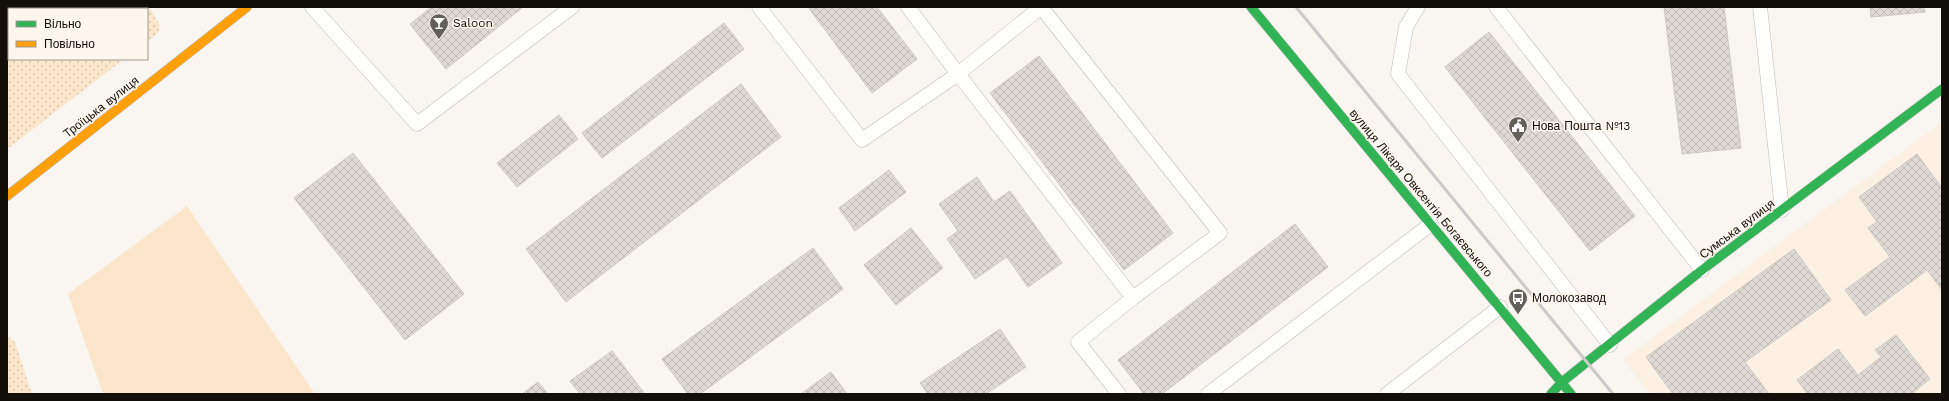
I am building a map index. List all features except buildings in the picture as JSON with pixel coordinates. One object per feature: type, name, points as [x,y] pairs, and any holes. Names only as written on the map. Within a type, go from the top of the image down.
[{"type":"street","name":"Троїцька вулиця","points":[[7,196],[247,7]]},
{"type":"street","name":"вулиця Лікаря Овксентія Богаєвського","points":[[1251,7],[1571,394]]},
{"type":"street","name":"Сумська вулиця","points":[[1551,394],[1562,382],[1702,270],[1942,89]]},
{"type":"lane","points":[[312,7],[418,124],[572,7]]},
{"type":"lane","points":[[759,7],[862,140],[958,74],[1041,7],[1220,233],[1133,298],[1078,342],[1119,394]]},
{"type":"lane","points":[[908,7],[958,74],[1133,298]]},
{"type":"lane","points":[[1418,7],[1406,28],[1398,74],[1610,345]]},
{"type":"lane","points":[[1496,7],[1702,270]]},
{"type":"lane","points":[[1760,7],[1782,210]]},
{"type":"lane","points":[[1208,394],[1431,224]]},
{"type":"lane","points":[[1387,394],[1500,307]]},
{"type":"shaded area","points":[[7,7],[149,7],[160,26],[158,33],[148,41],[148,8],[8,8],[8,60],[123,60],[7,149]]},
{"type":"shaded area","points":[[1942,122],[1942,394],[1651,394],[1623,360]]},
{"type":"shaded area","points":[[187,206],[315,394],[103,394],[68,294]]},
{"type":"shaded area","points":[[7,336],[15,342],[32,394],[7,394]]},
{"type":"railway","points":[[1296,7],[1613,394]]},
{"type":"traffic: fast","points":[[1251,7],[1571,394]]},
{"type":"traffic: fast","points":[[1551,394],[1562,382],[1702,270],[1942,89]]},
{"type":"traffic: slow","points":[[7,196],[247,7]]},
{"type":"place","name":"Saloon","points":[[439,40]]},
{"type":"place","name":"Нова Пошта №13","points":[[1518,143]]},
{"type":"place","name":"Молокозавод","points":[[1518,315]]}]
